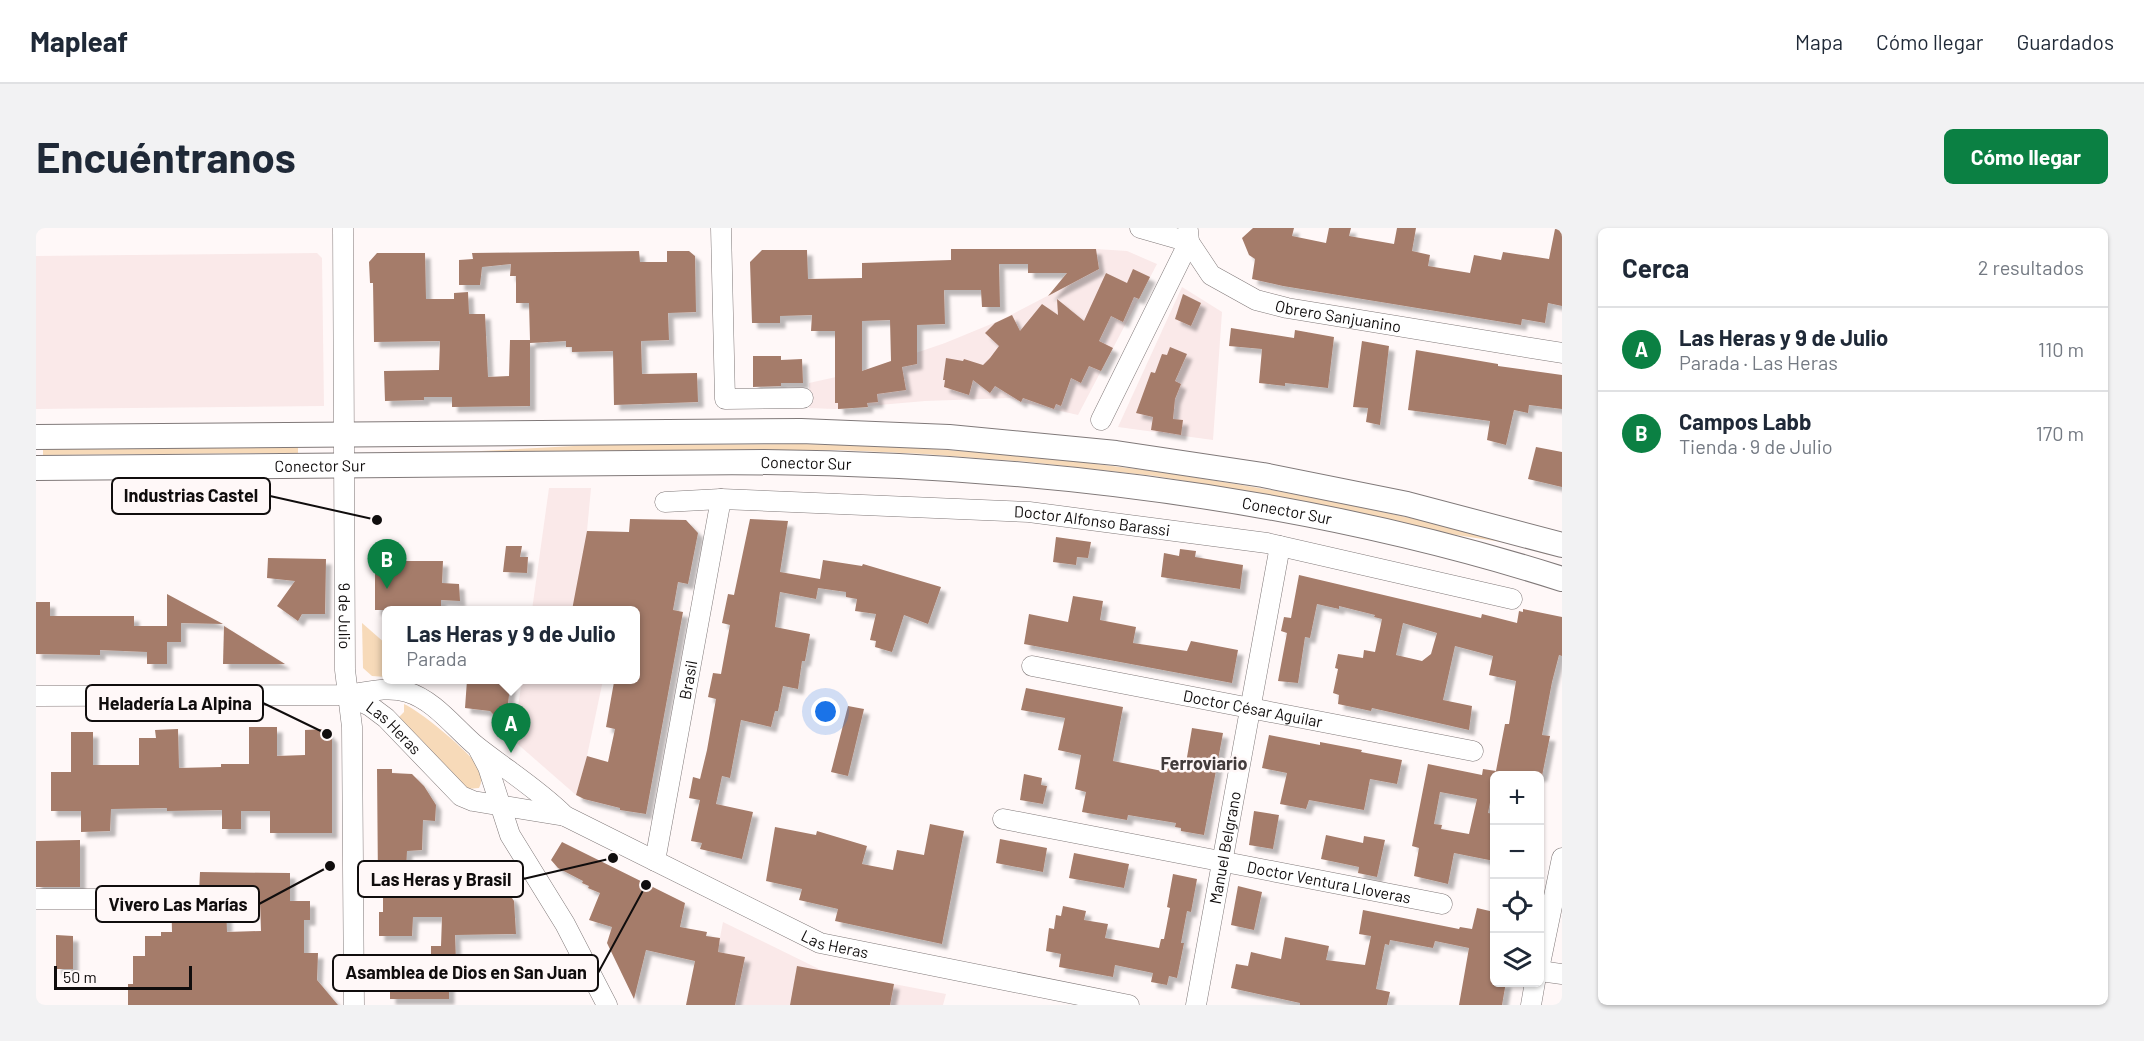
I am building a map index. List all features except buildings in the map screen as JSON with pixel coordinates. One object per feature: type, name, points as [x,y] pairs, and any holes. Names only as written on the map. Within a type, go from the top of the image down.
[{"type":"main road","name":"Conector Sur","points":[[36,437],[823,431],[928,435],[1033,443],[1169,459],[1283,478],[1407,504],[1562,545]]},
{"type":"main road","name":"Conector Sur","points":[[36,468],[806,462],[911,465],[1038,475],[1163,490],[1308,515],[1432,543],[1562,579]]},
{"type":"street","name":"9 de Julio","points":[[343,228],[345,670],[352,727],[354,1005]]},
{"type":"street","points":[[721,228],[725,399],[803,398]]},
{"type":"street","points":[[1140,228],[1188,235],[1205,228]]},
{"type":"street","points":[[1101,420],[1188,235]]},
{"type":"street","name":"Obrero Sanjuanino","points":[[1188,235],[1211,275],[1256,300],[1287,308],[1562,353]]},
{"type":"street","name":"Doctor Alfonso Barassi","points":[[665,502],[721,500],[1029,512],[1280,546],[1512,599]]},
{"type":"street","name":"Brasil","points":[[655,861],[721,500]]},
{"type":"street","name":"Manuel Belgrano","points":[[1196,1005],[1280,546]]},
{"type":"street","name":"Doctor César Aguilar","points":[[1032,666],[1473,751]]},
{"type":"street","name":"Las Heras","points":[[36,696],[348,695],[381,690],[404,691],[431,705],[476,745],[546,797],[565,816]]},
{"type":"street","name":"Las Heras","points":[[348,695],[370,706],[386,718],[461,796],[473,801],[565,816],[820,943],[1129,1005]]},
{"type":"street","points":[[476,745],[488,767],[510,835],[565,924],[607,1005]]},
{"type":"street","name":"Doctor Ventura Lloveras","points":[[1003,819],[1442,904]]},
{"type":"street","points":[[1544,941],[1562,858]]},
{"type":"street","points":[[36,899],[117,899]]},
{"type":"street","points":[[1544,972],[1562,974]]},
{"type":"street","points":[[1531,1005],[1534,987]]},
{"type":"shaded area","points":[[1096,249],[1127,251],[1157,264],[1078,415],[1010,398],[925,401],[834,409],[809,408],[809,383],[863,371],[945,343],[1001,320],[1099,269]]},
{"type":"shaded area","points":[[317,253],[322,258],[324,406],[36,409],[36,256]]},
{"type":"shaded area","points":[[1182,287],[1222,312],[1213,440],[1118,427]]},
{"type":"shaded area","points":[[801,444],[949,450],[1023,456],[1169,474],[1315,498],[1402,516],[1534,549],[1549,555],[1508,543],[1444,533],[1280,497],[1155,476],[1029,462],[840,450],[389,452],[481,451],[593,445]]},
{"type":"shaded area","points":[[298,447],[298,453],[43,455],[43,449]]},
{"type":"shaded area","points":[[549,488],[591,488],[587,531],[629,532],[616,606],[533,606]]},
{"type":"shaded area","points":[[362,623],[382,640],[382,677],[372,676],[363,668]]},
{"type":"shaded area","points":[[521,684],[602,684],[576,795],[513,740]]},
{"type":"shaded area","points":[[404,704],[430,721],[469,756],[480,771],[482,778],[479,788],[467,789],[397,719],[404,712]]},
{"type":"shaded area","points":[[723,922],[821,970],[946,994],[943,1005],[707,1005]]},
{"type":"place","name":"Industrias Castel","points":[[377,520]]},
{"type":"place","name":"Campos Labb","points":[[387,589]]},
{"type":"place","name":"Heladería La Alpina","points":[[327,734]]},
{"type":"place","name":"Las Heras y 9 de Julio","points":[[511,753]]},
{"type":"place","name":"Las Heras y Brasil","points":[[613,858]]},
{"type":"place","name":"Vivero Las Marías","points":[[330,866]]},
{"type":"place","name":"Asamblea de Dios en San Juan","points":[[646,885]]},
{"type":"district","name":"Ferroviario","points":[[1204,764]]}]
